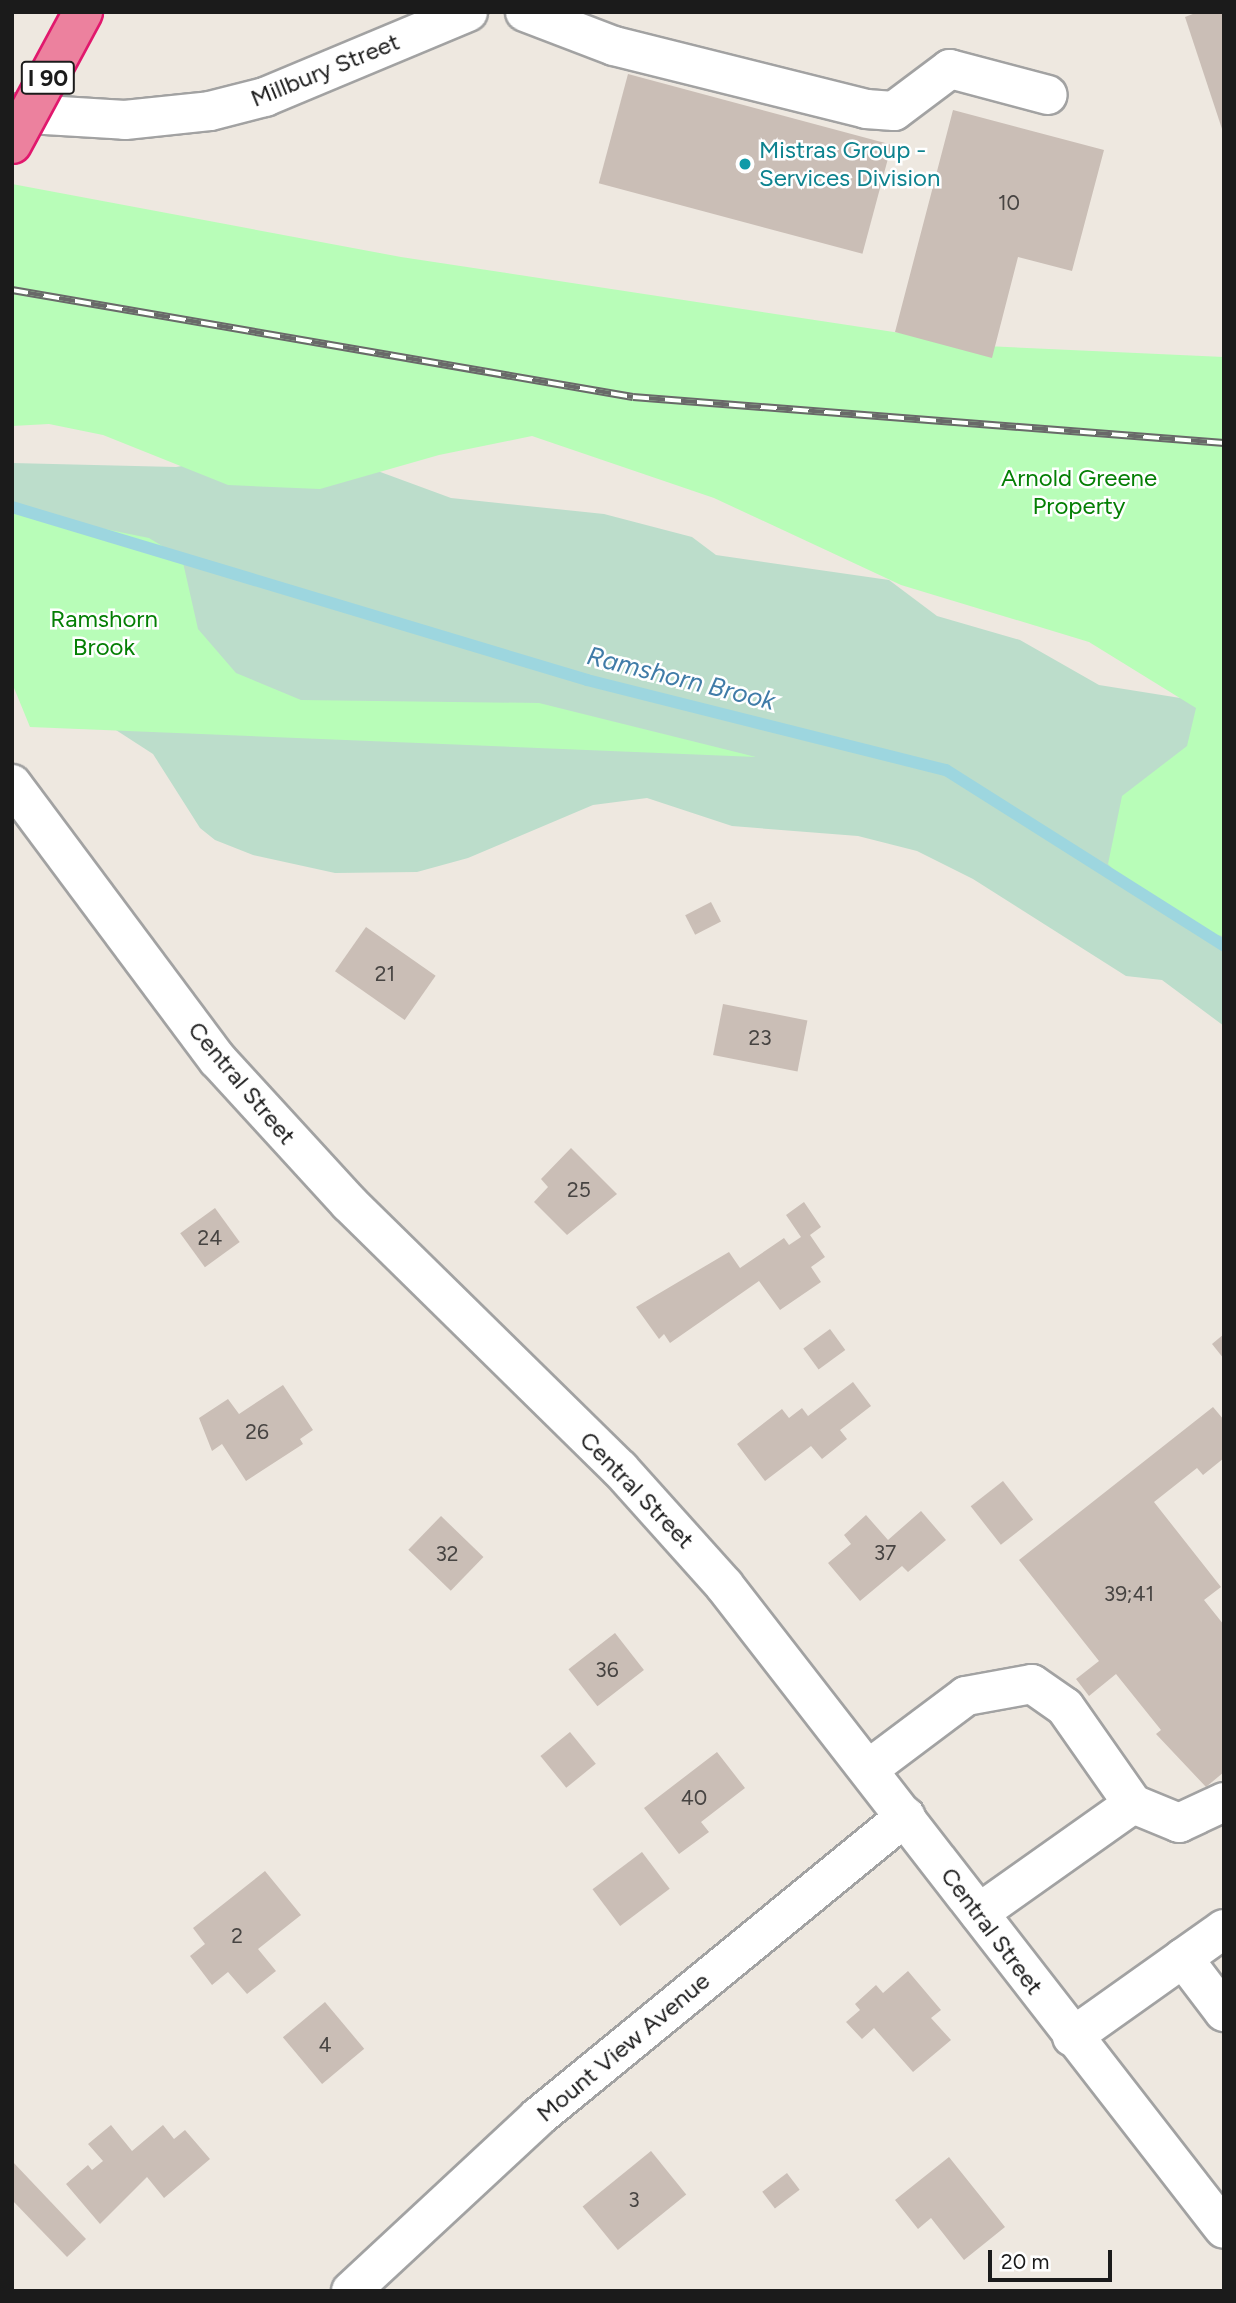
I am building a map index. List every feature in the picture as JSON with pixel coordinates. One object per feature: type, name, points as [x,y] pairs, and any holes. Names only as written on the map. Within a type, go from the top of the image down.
[{"type":"highway","name":"I 90","points":[[12,144],[83,12]]},
{"type":"street","name":"Millbury Street","points":[[12,113],[125,120],[210,111],[265,97],[468,12]]},
{"type":"street","points":[[525,12],[614,46],[866,109],[894,111],[950,69],[1048,95]]},
{"type":"street","name":"Central Street","points":[[12,783],[218,1060],[357,1211],[662,1513],[870,1768],[1072,2037],[1224,2229]]},
{"type":"street","points":[[870,1768],[966,1696],[1032,1684],[1065,1707],[1133,1804],[1179,1823],[1224,1802]]},
{"type":"street","points":[[979,1913],[1133,1804]]},
{"type":"street","name":"Mount View Avenue","points":[[351,2291],[538,2117],[906,1815]]},
{"type":"street","points":[[1072,2037],[1224,1928]]},
{"type":"street","points":[[1182,1958],[1224,2012]]},
{"type":"green space","name":"Arnold Greene Property","points":[[12,184],[401,257],[986,346],[1224,357],[1224,936],[1207,934],[1141,899],[1108,864],[1122,796],[1187,746],[1196,708],[1089,642],[901,585],[714,498],[532,436],[439,455],[320,489],[228,485],[103,435],[49,424],[12,426]]},
{"type":"green space","points":[[307,445],[451,498],[604,514],[692,537],[716,555],[889,580],[937,616],[1020,640],[1099,685],[1224,705],[1224,1026],[1162,980],[1126,976],[973,879],[917,851],[858,836],[732,826],[647,798],[593,805],[468,858],[417,872],[335,873],[253,855],[215,840],[200,828],[153,754],[102,721],[12,598],[12,463],[176,467]]},
{"type":"green space","name":"Ramshorn Brook","points":[[12,510],[149,538],[182,558],[198,629],[236,673],[301,700],[539,703],[756,757],[30,727],[12,683]]},
{"type":"building","points":[[1198,12],[1224,12],[1224,135],[1185,17]]},
{"type":"building","name":"Mistras Group - Services Division","points":[[628,74],[892,145],[862,254],[599,183]]},
{"type":"building","points":[[953,110],[1104,150],[1072,271],[1018,257],[992,358],[895,332]]},
{"type":"building","points":[[711,902],[721,922],[695,935],[685,915]]},
{"type":"building","points":[[366,927],[436,976],[405,1020],[335,971]]},
{"type":"building","points":[[723,1004],[807,1020],[797,1071],[713,1055]]},
{"type":"building","points":[[571,1148],[617,1194],[567,1235],[534,1202],[548,1187],[541,1179]]},
{"type":"building","points":[[804,1202],[821,1227],[810,1235],[825,1257],[811,1267],[821,1282],[780,1310],[759,1281],[670,1343],[664,1334],[659,1339],[636,1307],[729,1252],[740,1268],[784,1238],[789,1245],[801,1237],[786,1215]]},
{"type":"building","points":[[215,1208],[240,1242],[205,1267],[180,1233]]},
{"type":"building","points":[[830,1329],[845,1350],[819,1369],[803,1348]]},
{"type":"building","points":[[1224,1334],[1224,1359],[1212,1344]]},
{"type":"building","points":[[853,1382],[871,1406],[840,1430],[847,1439],[822,1459],[811,1446],[765,1481],[737,1444],[782,1409],[789,1418],[802,1408],[808,1416]]},
{"type":"building","points":[[283,1385],[313,1430],[300,1439],[303,1444],[246,1481],[222,1444],[212,1451],[199,1418],[228,1399],[239,1414]]},
{"type":"building","points":[[1213,1407],[1224,1420],[1224,1458],[1203,1475],[1197,1468],[1154,1502],[1221,1587],[1204,1600],[1224,1625],[1224,1772],[1206,1787],[1156,1734],[1161,1730],[1116,1674],[1089,1696],[1076,1679],[1099,1661],[1019,1560]]},
{"type":"building","points":[[1003,1481],[1033,1520],[1001,1545],[971,1506]]},
{"type":"building","points":[[921,1511],[946,1540],[908,1572],[902,1566],[860,1601],[828,1563],[851,1544],[844,1535],[866,1515],[888,1540]]},
{"type":"building","points":[[441,1516],[483,1557],[451,1591],[408,1550]]},
{"type":"building","points":[[615,1633],[644,1670],[597,1706],[569,1669]]},
{"type":"building","points":[[570,1732],[596,1764],[566,1788],[540,1756]]},
{"type":"building","points":[[717,1752],[745,1788],[701,1822],[709,1832],[679,1854],[644,1808]]},
{"type":"building","points":[[642,1852],[670,1889],[620,1926],[592,1889]]},
{"type":"building","points":[[265,1871],[301,1915],[258,1949],[276,1971],[247,1994],[228,1972],[212,1985],[190,1956],[205,1944],[193,1928]]},
{"type":"building","points":[[908,1971],[941,2010],[931,2018],[951,2040],[913,2072],[874,2028],[862,2039],[846,2022],[860,2010],[855,2004],[876,1985],[883,1993]]},
{"type":"building","points":[[325,2002],[364,2049],[322,2084],[283,2037]]},
{"type":"building","points":[[111,2125],[132,2151],[163,2125],[174,2139],[185,2130],[210,2159],[164,2198],[147,2177],[100,2224],[66,2184],[88,2165],[92,2170],[103,2161],[88,2144]]},
{"type":"building","points":[[651,2151],[686,2195],[618,2250],[583,2206]]},
{"type":"building","points":[[949,2157],[1005,2227],[964,2260],[931,2218],[918,2229],[895,2200]]},
{"type":"building","points":[[12,2161],[86,2239],[67,2257],[12,2200]]},
{"type":"building","points":[[787,2173],[800,2190],[775,2208],[762,2192]]},
{"type":"waterway","name":"Ramshorn Brook","points":[[12,507],[587,680],[946,770],[1224,946]]},
{"type":"railway","points":[[12,290],[633,397],[1224,443]]},
{"type":"place","name":"Mistras Group - Services Division","points":[[745,164]]}]
